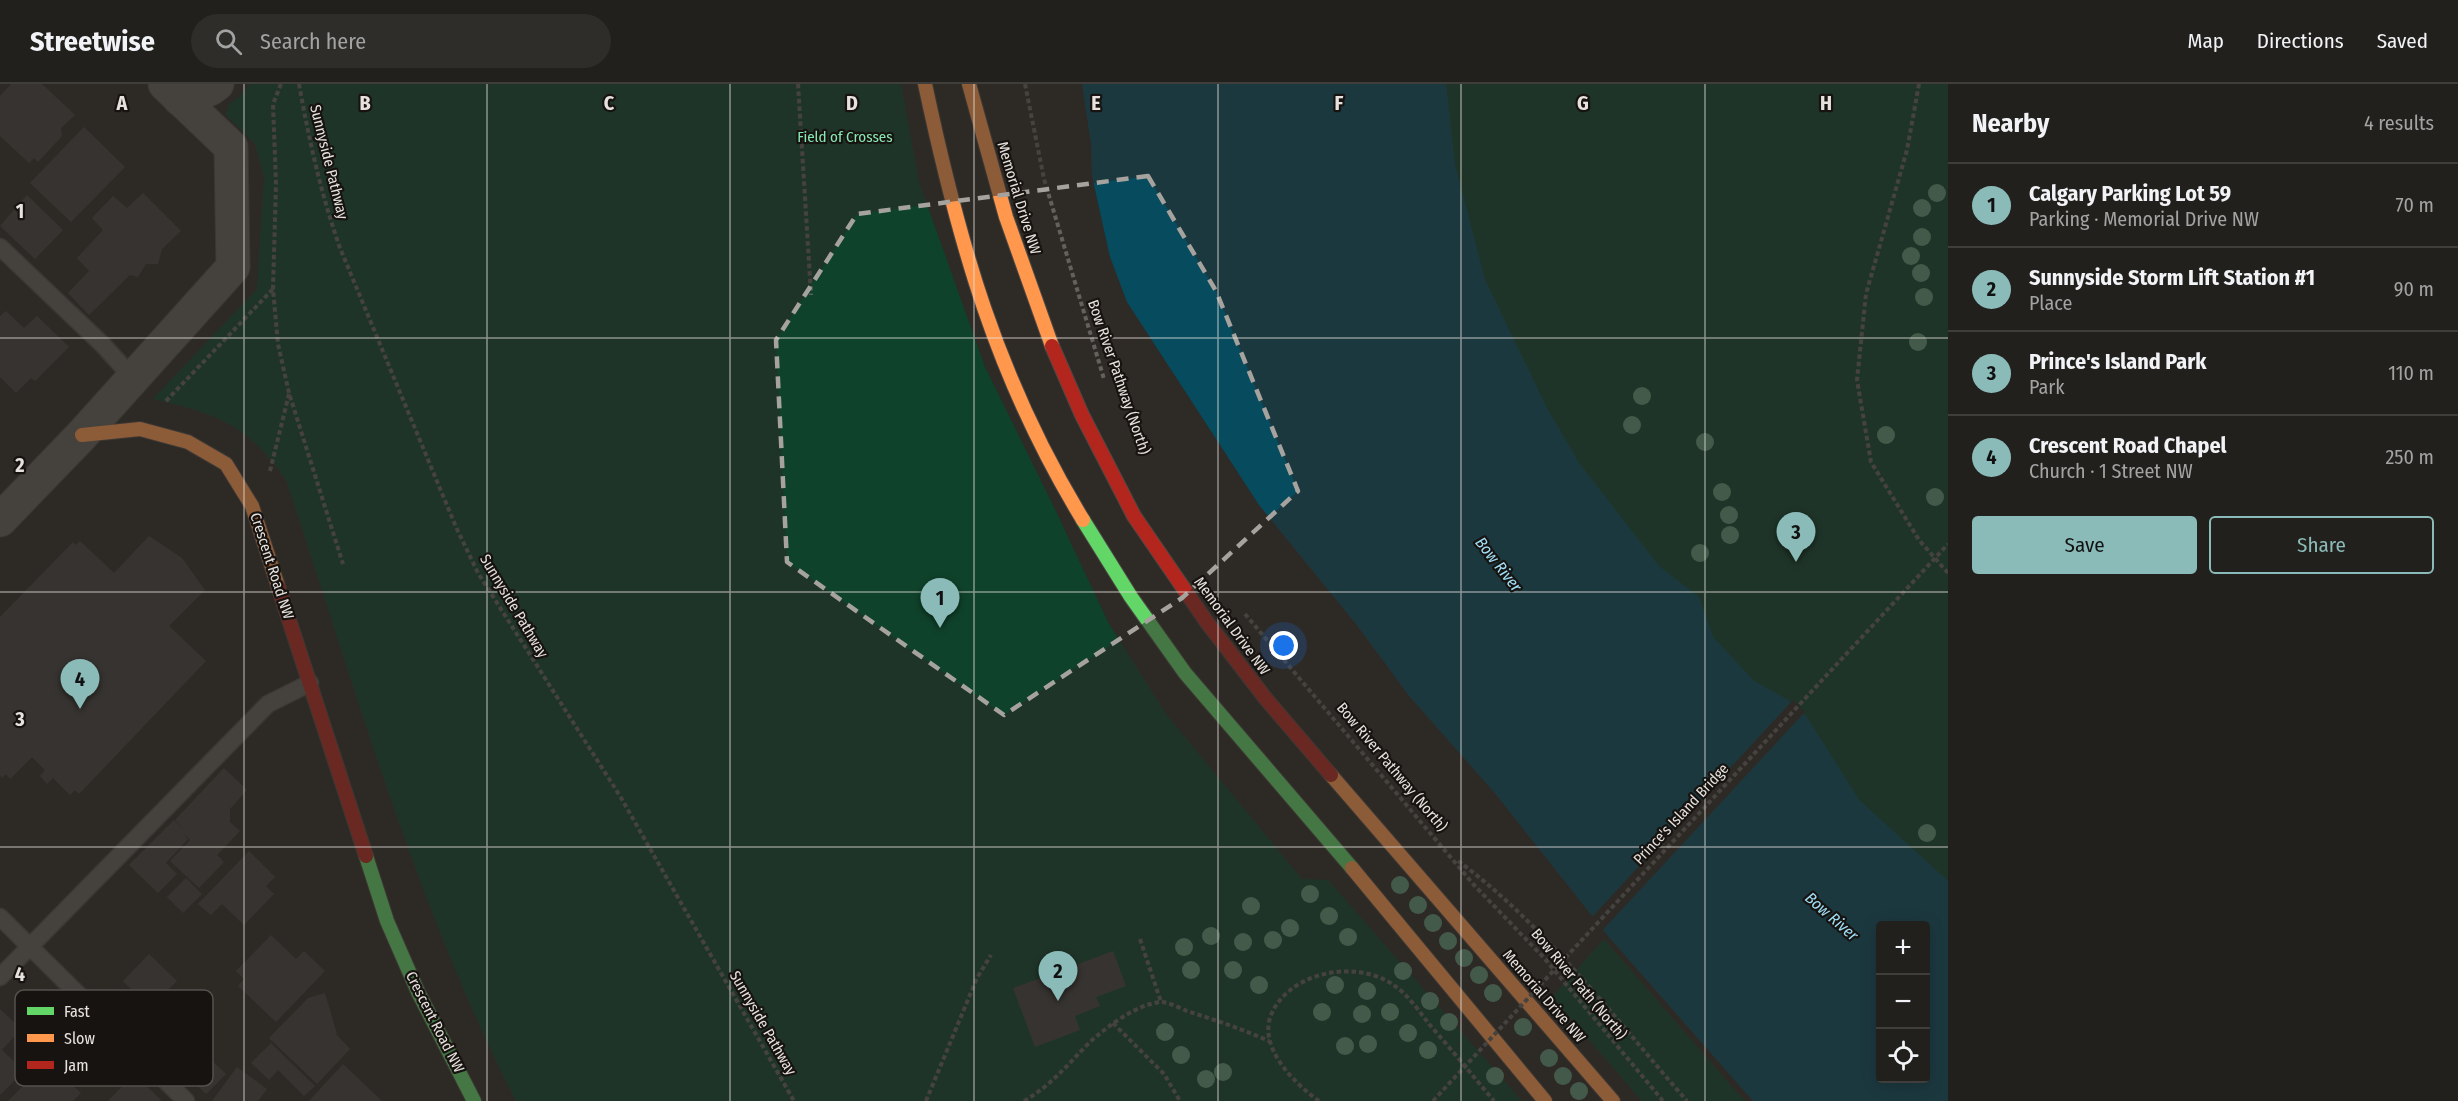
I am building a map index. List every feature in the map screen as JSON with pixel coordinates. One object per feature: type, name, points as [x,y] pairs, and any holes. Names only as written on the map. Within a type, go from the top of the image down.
[{"type":"main road","points":[[925,84],[956,220],[996,345],[1055,469],[1097,541],[1137,604],[1187,675],[1313,821],[1545,1101]]},
{"type":"main road","name":"Memorial Drive NW","points":[[969,84],[1006,216],[1042,323],[1082,415],[1134,516],[1206,621],[1266,699],[1613,1101]]},
{"type":"main road","name":"Crescent Road NW","points":[[82,435],[140,429],[188,442],[226,464],[252,506],[387,921],[418,992],[474,1101]]},
{"type":"street","points":[[172,92],[193,96],[217,84]]},
{"type":"street","points":[[0,520],[82,435],[132,376],[233,267],[231,147],[172,92]]},
{"type":"lane","points":[[0,247],[103,345],[132,376]]},
{"type":"lane","points":[[0,977],[268,704],[310,683]]},
{"type":"lane","points":[[0,917],[74,990]]},
{"type":"lane","points":[[171,1086],[186,1101]]},
{"type":"path","points":[[281,84],[273,105],[276,184],[273,289],[278,345],[289,393],[343,564]]},
{"type":"path","name":"Sunnyside Pathway","points":[[299,84],[311,148],[340,248],[460,537],[478,573],[620,796],[794,1101]]},
{"type":"path","points":[[798,84],[811,295]]},
{"type":"path","name":"Bow River Pathway (North)","points":[[1025,84],[1044,179],[1107,387]]},
{"type":"path","points":[[1919,84],[1907,150],[1866,294],[1857,380],[1871,462],[1919,540],[1948,573]]},
{"type":"path","points":[[140,429],[273,289]]},
{"type":"path","points":[[269,473],[289,393]]},
{"type":"path","name":"Prince's Island Bridge","points":[[1433,1101],[1948,544]]},
{"type":"path","name":"Bow River Pathway (North)","points":[[1240,608],[1455,859],[1474,885]]},
{"type":"path","name":"Bow River Pathway (North)","points":[[1455,859],[1495,890],[1562,960],[1688,1101]]},
{"type":"path","name":"Bow River Path (North)","points":[[1474,885],[1545,959],[1663,1101]]},
{"type":"path","points":[[1140,939],[1161,1002]]},
{"type":"path","points":[[926,1101],[977,978],[991,955]]},
{"type":"path","points":[[1320,1101],[1306,1092],[1285,1069],[1269,1041],[1271,1015],[1290,991],[1309,978],[1325,974],[1365,973],[1395,986],[1494,1101]]},
{"type":"path","points":[[1024,1101],[1044,1090],[1113,1023],[1129,1013],[1161,1002],[1234,1026],[1269,1041]]},
{"type":"path","points":[[1113,1023],[1164,1074],[1180,1101]]},
{"type":"highlighted area","points":[[1148,176],[1216,291],[1298,491],[1182,598],[1004,715],[787,562],[776,340],[857,214]]},
{"type":"green space","name":"Field of Crosses","points":[[250,84],[901,84],[919,182],[985,367],[1109,624],[1166,714],[1302,879],[1328,880],[1522,1101],[516,1101],[447,950],[417,873],[389,795],[286,480],[258,446],[229,424],[195,410],[153,399],[257,289],[264,177],[255,144],[226,115],[229,104],[239,97]]},
{"type":"green space","points":[[1432,84],[1948,84],[1948,900],[1716,655],[1571,468],[1474,279]]},
{"type":"green space","points":[[1604,939],[1746,1101],[1642,1101],[1552,997]]},
{"type":"water","name":"Bow River","points":[[1082,84],[1446,84],[1455,165],[1485,280],[1547,408],[1579,463],[1659,566],[1699,597],[1713,637],[1754,681],[1788,700],[1807,717],[1859,800],[1948,881],[1948,1101],[1753,1101],[1608,936],[1494,792],[1410,697],[1356,624],[1259,505],[1127,302],[1110,257],[1092,176],[1091,144]]},
{"type":"pier","points":[[1793,700],[1805,712],[1601,932],[1591,918]]},
{"type":"building","points":[[11,84],[42,84],[75,115],[61,128],[62,136],[38,162],[34,158],[29,163],[0,136],[0,96]]},
{"type":"building","points":[[84,127],[125,167],[71,222],[30,183]]},
{"type":"building","points":[[143,193],[181,231],[162,249],[158,264],[146,264],[138,277],[130,275],[89,315],[68,293],[89,271],[77,258],[103,230],[92,218],[113,196],[127,208]]},
{"type":"building","points":[[27,195],[63,230],[35,259],[0,226]]},
{"type":"building","points":[[6,311],[24,328],[37,316],[69,347],[35,381],[31,378],[16,393],[0,377],[0,316]]},
{"type":"building","points":[[149,536],[182,558],[205,590],[169,626],[206,661],[79,794],[75,790],[70,795],[53,778],[47,784],[40,776],[45,770],[32,757],[10,779],[6,774],[2,778],[0,775],[0,617],[73,542],[76,545],[80,541],[114,573]]},
{"type":"building","points":[[224,768],[247,790],[230,809],[230,822],[240,831],[217,855],[224,862],[199,888],[170,861],[190,840],[182,832],[188,839],[166,863],[177,874],[158,893],[129,865],[174,820],[184,830],[175,820]]},
{"type":"building","points":[[249,851],[275,877],[266,886],[274,894],[244,925],[222,904],[211,915],[198,904]]},
{"type":"building","points":[[186,878],[202,894],[183,913],[167,897]]},
{"type":"building","points":[[271,935],[296,959],[304,951],[325,971],[276,1022],[238,986],[244,979],[236,971]]},
{"type":"building","points":[[1113,951],[1126,986],[1096,997],[1100,1006],[1075,1016],[1080,1030],[1035,1047],[1013,988]]},
{"type":"building","points":[[149,954],[177,981],[168,990],[132,990],[123,981]]},
{"type":"building","points":[[325,993],[337,1034],[335,1033],[350,1049],[317,1084],[269,1038],[308,998]]},
{"type":"building","points":[[0,1009],[15,1023],[15,1036],[2,1050],[15,1062],[15,1080],[0,1095]]},
{"type":"building","points":[[271,1043],[315,1086],[304,1096],[278,1070],[269,1080],[251,1063]]},
{"type":"building","points":[[213,1062],[226,1074],[206,1094],[198,1086],[213,1086]]},
{"type":"building","points":[[343,1064],[382,1101],[309,1101]]},
{"type":"building","points":[[237,1067],[267,1089],[258,1101],[212,1101]]},
{"type":"building","points":[[23,1086],[73,1086],[81,1093],[73,1101],[8,1101]]},
{"type":"building","points":[[122,1086],[146,1086],[162,1101],[108,1101]]},
{"type":"traffic: fast","points":[[1083,520],[1131,597],[1185,673],[1352,868]]},
{"type":"traffic: fast","points":[[366,856],[387,921],[418,992],[474,1101]]},
{"type":"traffic: slow","points":[[925,84],[952,200],[984,309],[1027,415],[1083,520]]},
{"type":"traffic: slow","points":[[969,84],[1006,217],[1052,346]]},
{"type":"traffic: slow","points":[[82,435],[140,429],[188,442],[226,464],[252,506],[278,586]]},
{"type":"traffic: slow","points":[[1331,775],[1613,1101]]},
{"type":"traffic: slow","points":[[1352,868],[1545,1101]]},
{"type":"traffic: jam","points":[[1052,346],[1082,415],[1134,516],[1206,621],[1266,699],[1331,775]]},
{"type":"traffic: jam","points":[[278,586],[366,856]]},
{"type":"place","name":"Prince's Island Park","points":[[1796,562]]},
{"type":"place","name":"Calgary Parking Lot 59","points":[[940,628]]},
{"type":"place","name":"Crescent Road Chapel","points":[[80,709]]},
{"type":"place","name":"Sunnyside Storm Lift Station #1","points":[[1058,1001]]}]
